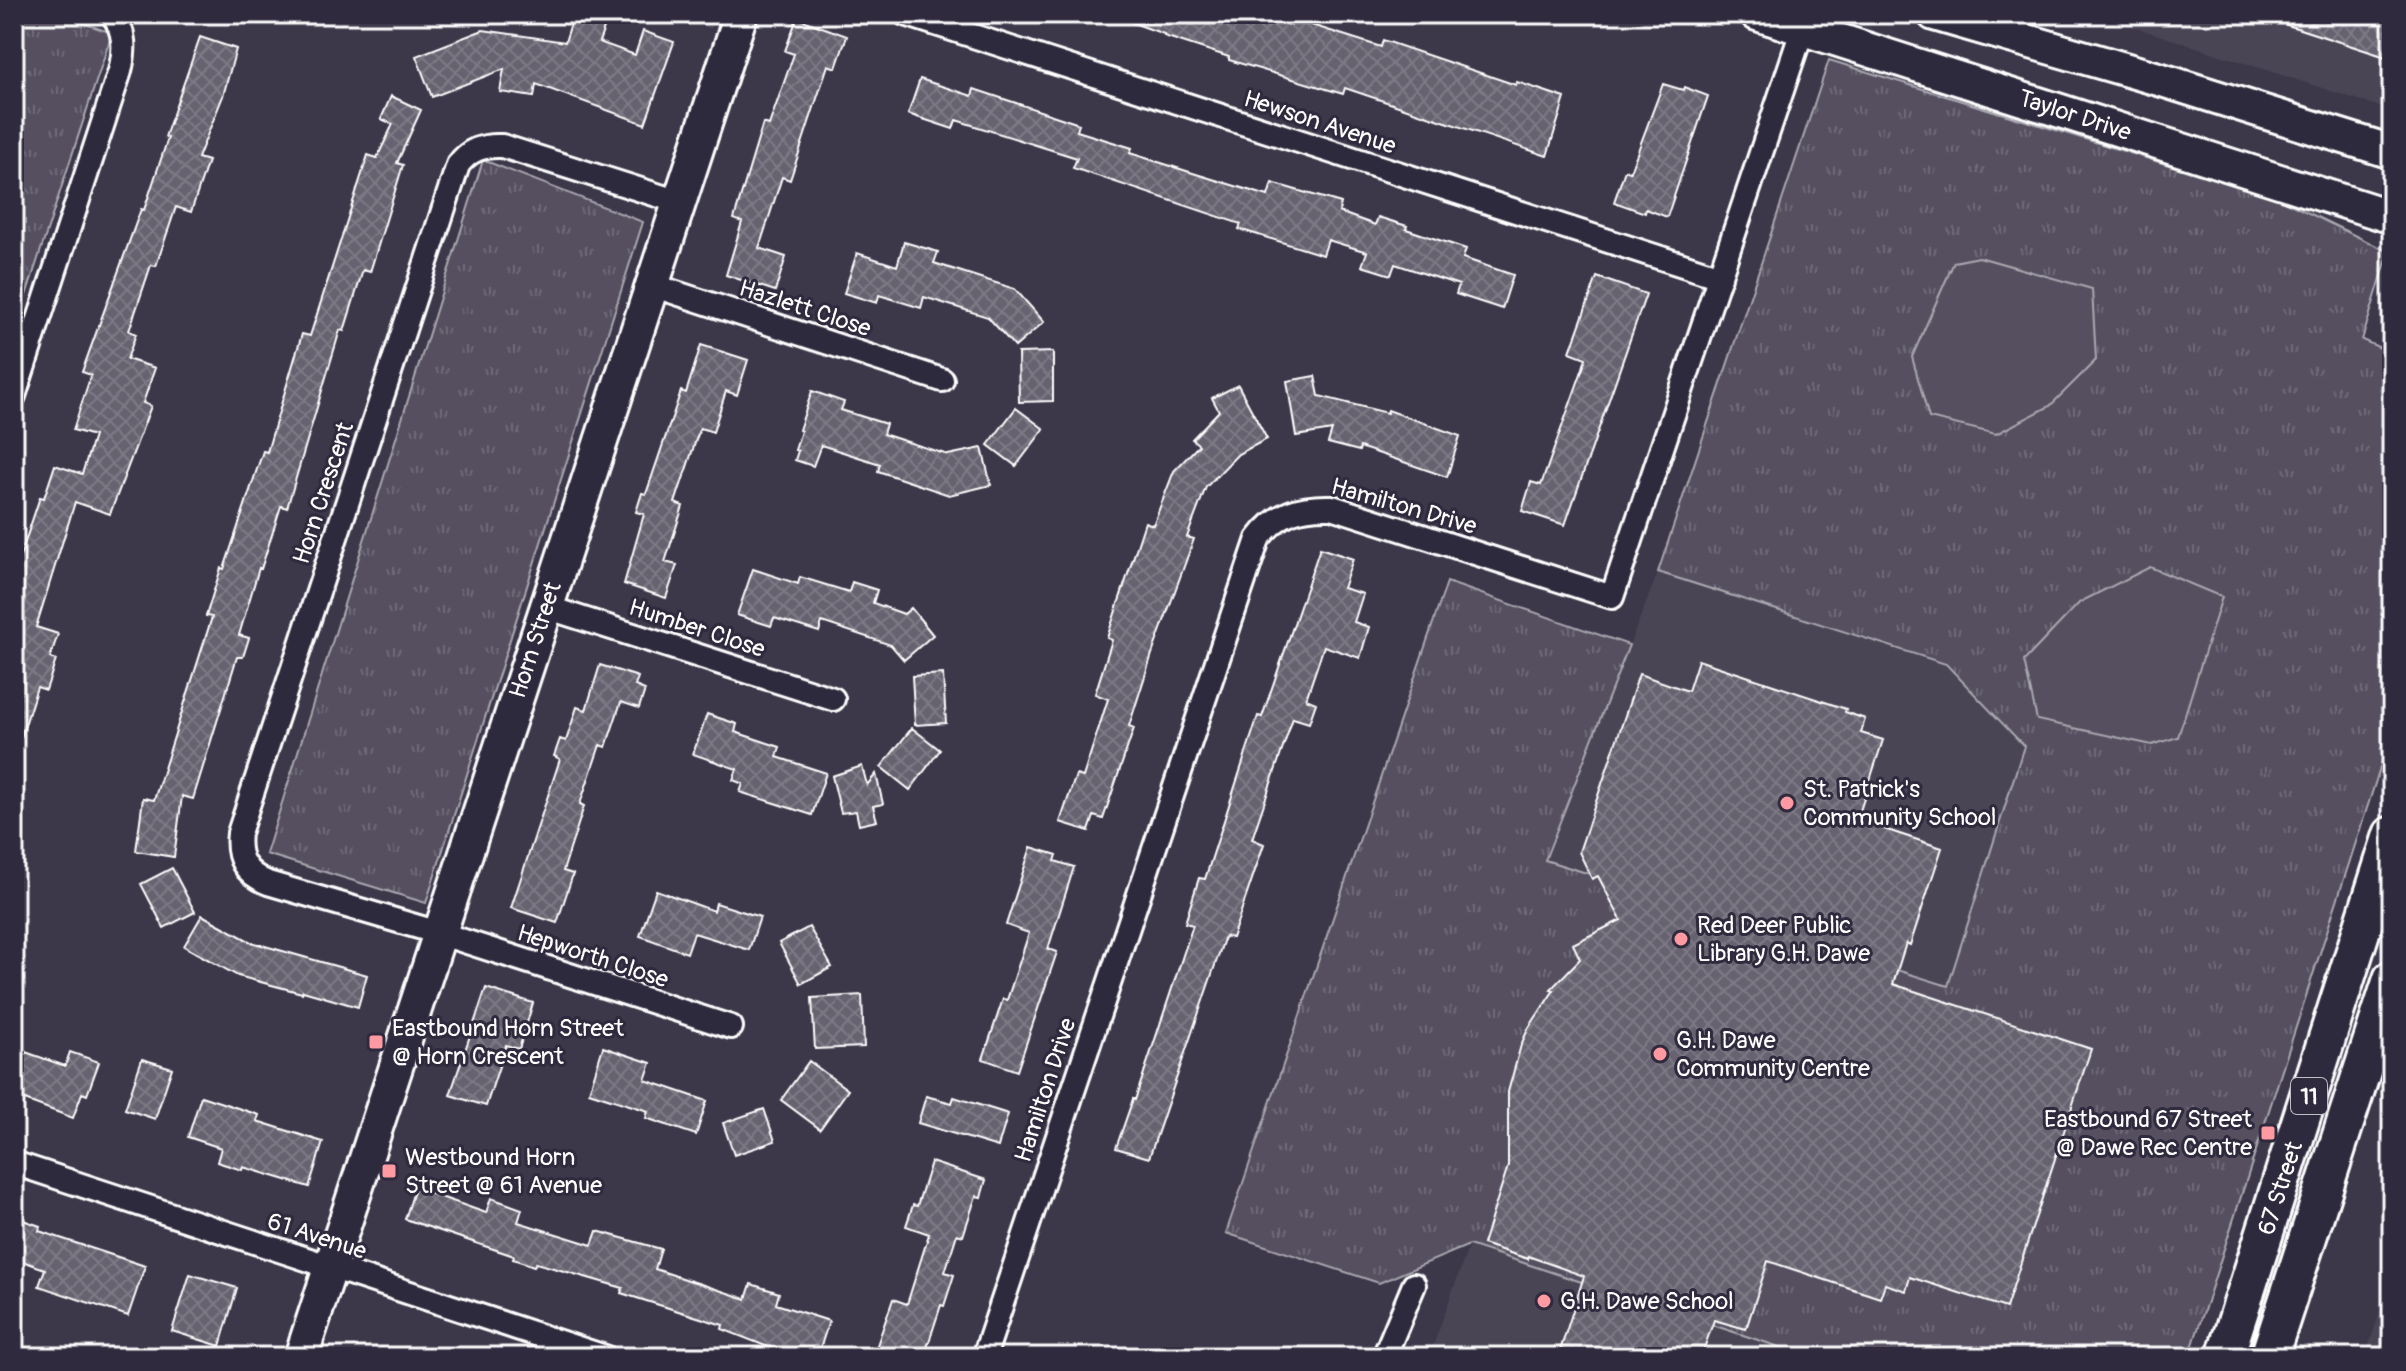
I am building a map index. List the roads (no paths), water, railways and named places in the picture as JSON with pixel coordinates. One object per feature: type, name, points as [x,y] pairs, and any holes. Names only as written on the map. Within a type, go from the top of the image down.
[{"type":"main road","name":"67 Street","points":[[2225,1357],[2392,835]]},
{"type":"main road","name":"67 Street","points":[[2269,1357],[2392,979]]},
{"type":"street","points":[[14,396],[120,71],[124,41],[122,30],[112,14]]},
{"type":"street","name":"Horn Street","points":[[301,1357],[741,14]]},
{"type":"street","name":"Hewson Avenue","points":[[905,14],[1720,277]]},
{"type":"street","name":"Taylor Drive","points":[[1757,14],[2392,217]]},
{"type":"street","points":[[1934,14],[2162,80],[2392,152]]},
{"type":"street","name":"Hamilton Drive","points":[[984,1357],[1258,539],[1277,518],[1289,512],[1302,507],[1332,507],[1612,597],[1803,28]]},
{"type":"street","name":"Horn Crescent","points":[[439,933],[256,878],[242,863],[238,844],[239,833],[413,302],[458,165],[465,155],[477,148],[488,145],[513,148],[679,202]]},
{"type":"street","name":"Hazlett Close","points":[[652,285],[942,380]]},
{"type":"street","name":"Humber Close","points":[[546,607],[833,699]]},
{"type":"street","name":"Hepworth Close","points":[[439,933],[731,1027]]},
{"type":"street","name":"61 Avenue","points":[[14,1163],[605,1357]]},
{"type":"street","points":[[1384,1357],[1414,1285]]},
{"type":"place","name":"St. Patrick's Community School","points":[[1787,803]]},
{"type":"place","name":"Red Deer Public Library G.H. Dawe","points":[[1681,939]]},
{"type":"place","name":"Eastbound Horn Street @ Horn Crescent","points":[[376,1042]]},
{"type":"place","name":"G.H. Dawe Community Centre","points":[[1660,1054]]},
{"type":"place","name":"Eastbound 67 Street @ Dawe Rec Centre","points":[[2268,1133]]},
{"type":"place","name":"Westbound Horn Street @ 61 Avenue","points":[[389,1171]]},
{"type":"place","name":"G.H. Dawe School","points":[[1544,1301]]}]
